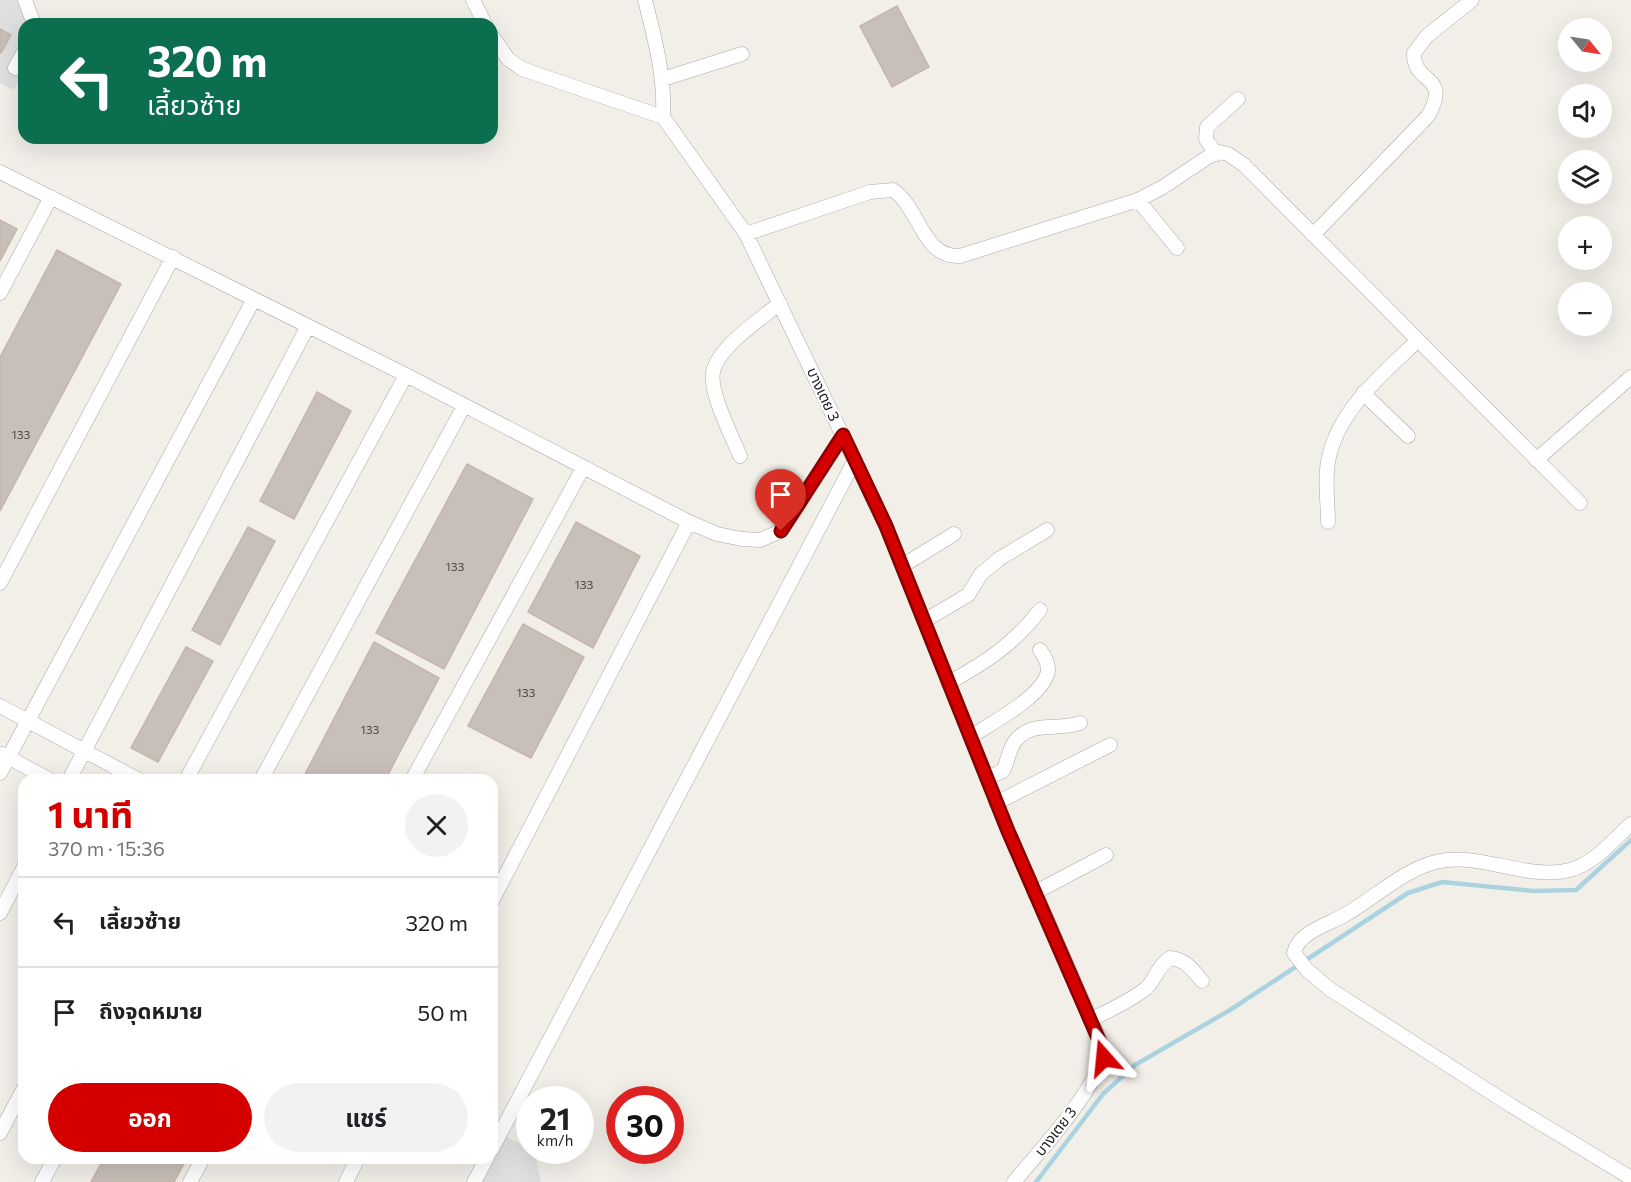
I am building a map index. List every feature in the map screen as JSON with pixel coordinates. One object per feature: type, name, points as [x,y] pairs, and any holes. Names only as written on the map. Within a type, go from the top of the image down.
[{"type":"street","points":[[25,0],[32,18]]},
{"type":"street","points":[[472,0],[482,18]]},
{"type":"street","points":[[498,45],[508,59],[522,69],[663,117],[663,79],[645,0]]},
{"type":"street","points":[[1313,235],[1428,116],[1437,97],[1436,89],[1416,67],[1414,53],[1427,36],[1472,0]]},
{"type":"street","points":[[663,79],[742,54]]},
{"type":"street","points":[[15,68],[18,63]]},
{"type":"street","points":[[1216,154],[1206,139],[1207,127],[1238,99]]},
{"type":"street","name":"บางเตย 3","points":[[663,117],[746,234],[855,460],[902,566],[996,803],[1102,1047],[1104,1058],[1098,1073],[1067,1117],[1014,1182]]},
{"type":"street","points":[[746,234],[870,192],[894,190],[908,201],[934,248],[951,256],[960,256],[1138,200],[1216,154],[1228,154],[1236,158],[1580,503]]},
{"type":"street","points":[[0,172],[406,375],[688,522],[717,534],[760,540],[781,531],[843,435]]},
{"type":"street","points":[[0,293],[51,197]]},
{"type":"street","points":[[1138,200],[1177,248]]},
{"type":"street","points":[[0,583],[173,257]]},
{"type":"street","points":[[0,773],[4,755],[28,721],[254,298]]},
{"type":"street","points":[[740,456],[716,394],[713,373],[721,354],[780,303]]},
{"type":"street","points":[[72,774],[308,326]]},
{"type":"street","points":[[1328,522],[1328,458],[1335,438],[1364,393],[1418,340]]},
{"type":"street","points":[[189,774],[406,375]]},
{"type":"street","points":[[1536,460],[1631,377]]},
{"type":"street","points":[[1364,393],[1408,436]]},
{"type":"street","points":[[264,774],[464,406]]},
{"type":"street","points":[[498,1138],[855,460]]},
{"type":"street","points":[[415,774],[584,468]]},
{"type":"street","points":[[498,889],[688,522]]},
{"type":"street","points":[[924,621],[968,595],[981,574],[999,559],[1047,530]]},
{"type":"street","points":[[902,566],[954,534]]},
{"type":"street","points":[[948,683],[1005,649],[1040,610]]},
{"type":"street","points":[[970,737],[1032,695],[1044,682],[1047,663],[1040,650]]},
{"type":"street","points":[[0,706],[128,774]]},
{"type":"street","points":[[986,778],[1003,771],[1016,740],[1026,732],[1036,728],[1069,727],[1080,723]]},
{"type":"street","points":[[996,803],[1110,746]]},
{"type":"street","points":[[4,755],[39,774]]},
{"type":"street","points":[[1631,824],[1592,860],[1566,871],[1539,870],[1475,861],[1448,860],[1428,864],[1350,912],[1300,938],[1294,953],[1307,970],[1331,990],[1492,1094],[1631,1178]]},
{"type":"street","points":[[1034,893],[1106,855]]},
{"type":"street","points":[[0,913],[18,878]]},
{"type":"street","points":[[1090,1020],[1145,990],[1152,982],[1156,970],[1170,958],[1179,958],[1202,981]]},
{"type":"street","points":[[0,1133],[18,1099]]},
{"type":"street","points":[[42,1182],[52,1164]]},
{"type":"street","points":[[190,1182],[200,1164]]},
{"type":"street","points":[[346,1182],[355,1164]]},
{"type":"street","points":[[474,1182],[484,1164]]},
{"type":"shaded area","points":[[0,0],[32,0],[39,18],[18,18],[18,82],[14,90],[0,83]]},
{"type":"shaded area","points":[[504,1135],[516,1141],[516,1164],[537,1164],[541,1182],[480,1182],[489,1164],[498,1164],[498,1147]]},
{"type":"building","points":[[897,6],[929,67],[892,87],[860,26]]},
{"type":"building","points":[[0,29],[11,35],[1,53],[0,52]]},
{"type":"building","points":[[0,220],[17,229],[0,261]]},
{"type":"building","points":[[57,250],[121,284],[0,511],[0,357]]},
{"type":"building","points":[[317,392],[351,411],[294,519],[260,501]]},
{"type":"building","points":[[467,464],[533,499],[444,669],[376,633]]},
{"type":"building","points":[[576,522],[640,556],[593,648],[528,612]]},
{"type":"building","points":[[248,527],[275,541],[220,645],[192,630]]},
{"type":"building","points":[[523,624],[584,657],[531,758],[468,726]]},
{"type":"building","points":[[374,642],[439,678],[388,774],[305,774]]},
{"type":"building","points":[[186,647],[213,661],[158,762],[131,748]]},
{"type":"building","points":[[101,1164],[184,1164],[174,1182],[91,1182]]},
{"type":"waterway","points":[[1036,1182],[1103,1094],[1135,1065],[1230,1010],[1408,893],[1442,882],[1533,891],[1576,890],[1631,840]]},
{"type":"route","points":[[781,531],[800,506],[843,435],[886,526],[1008,831],[1102,1047],[1104,1058]]}]
